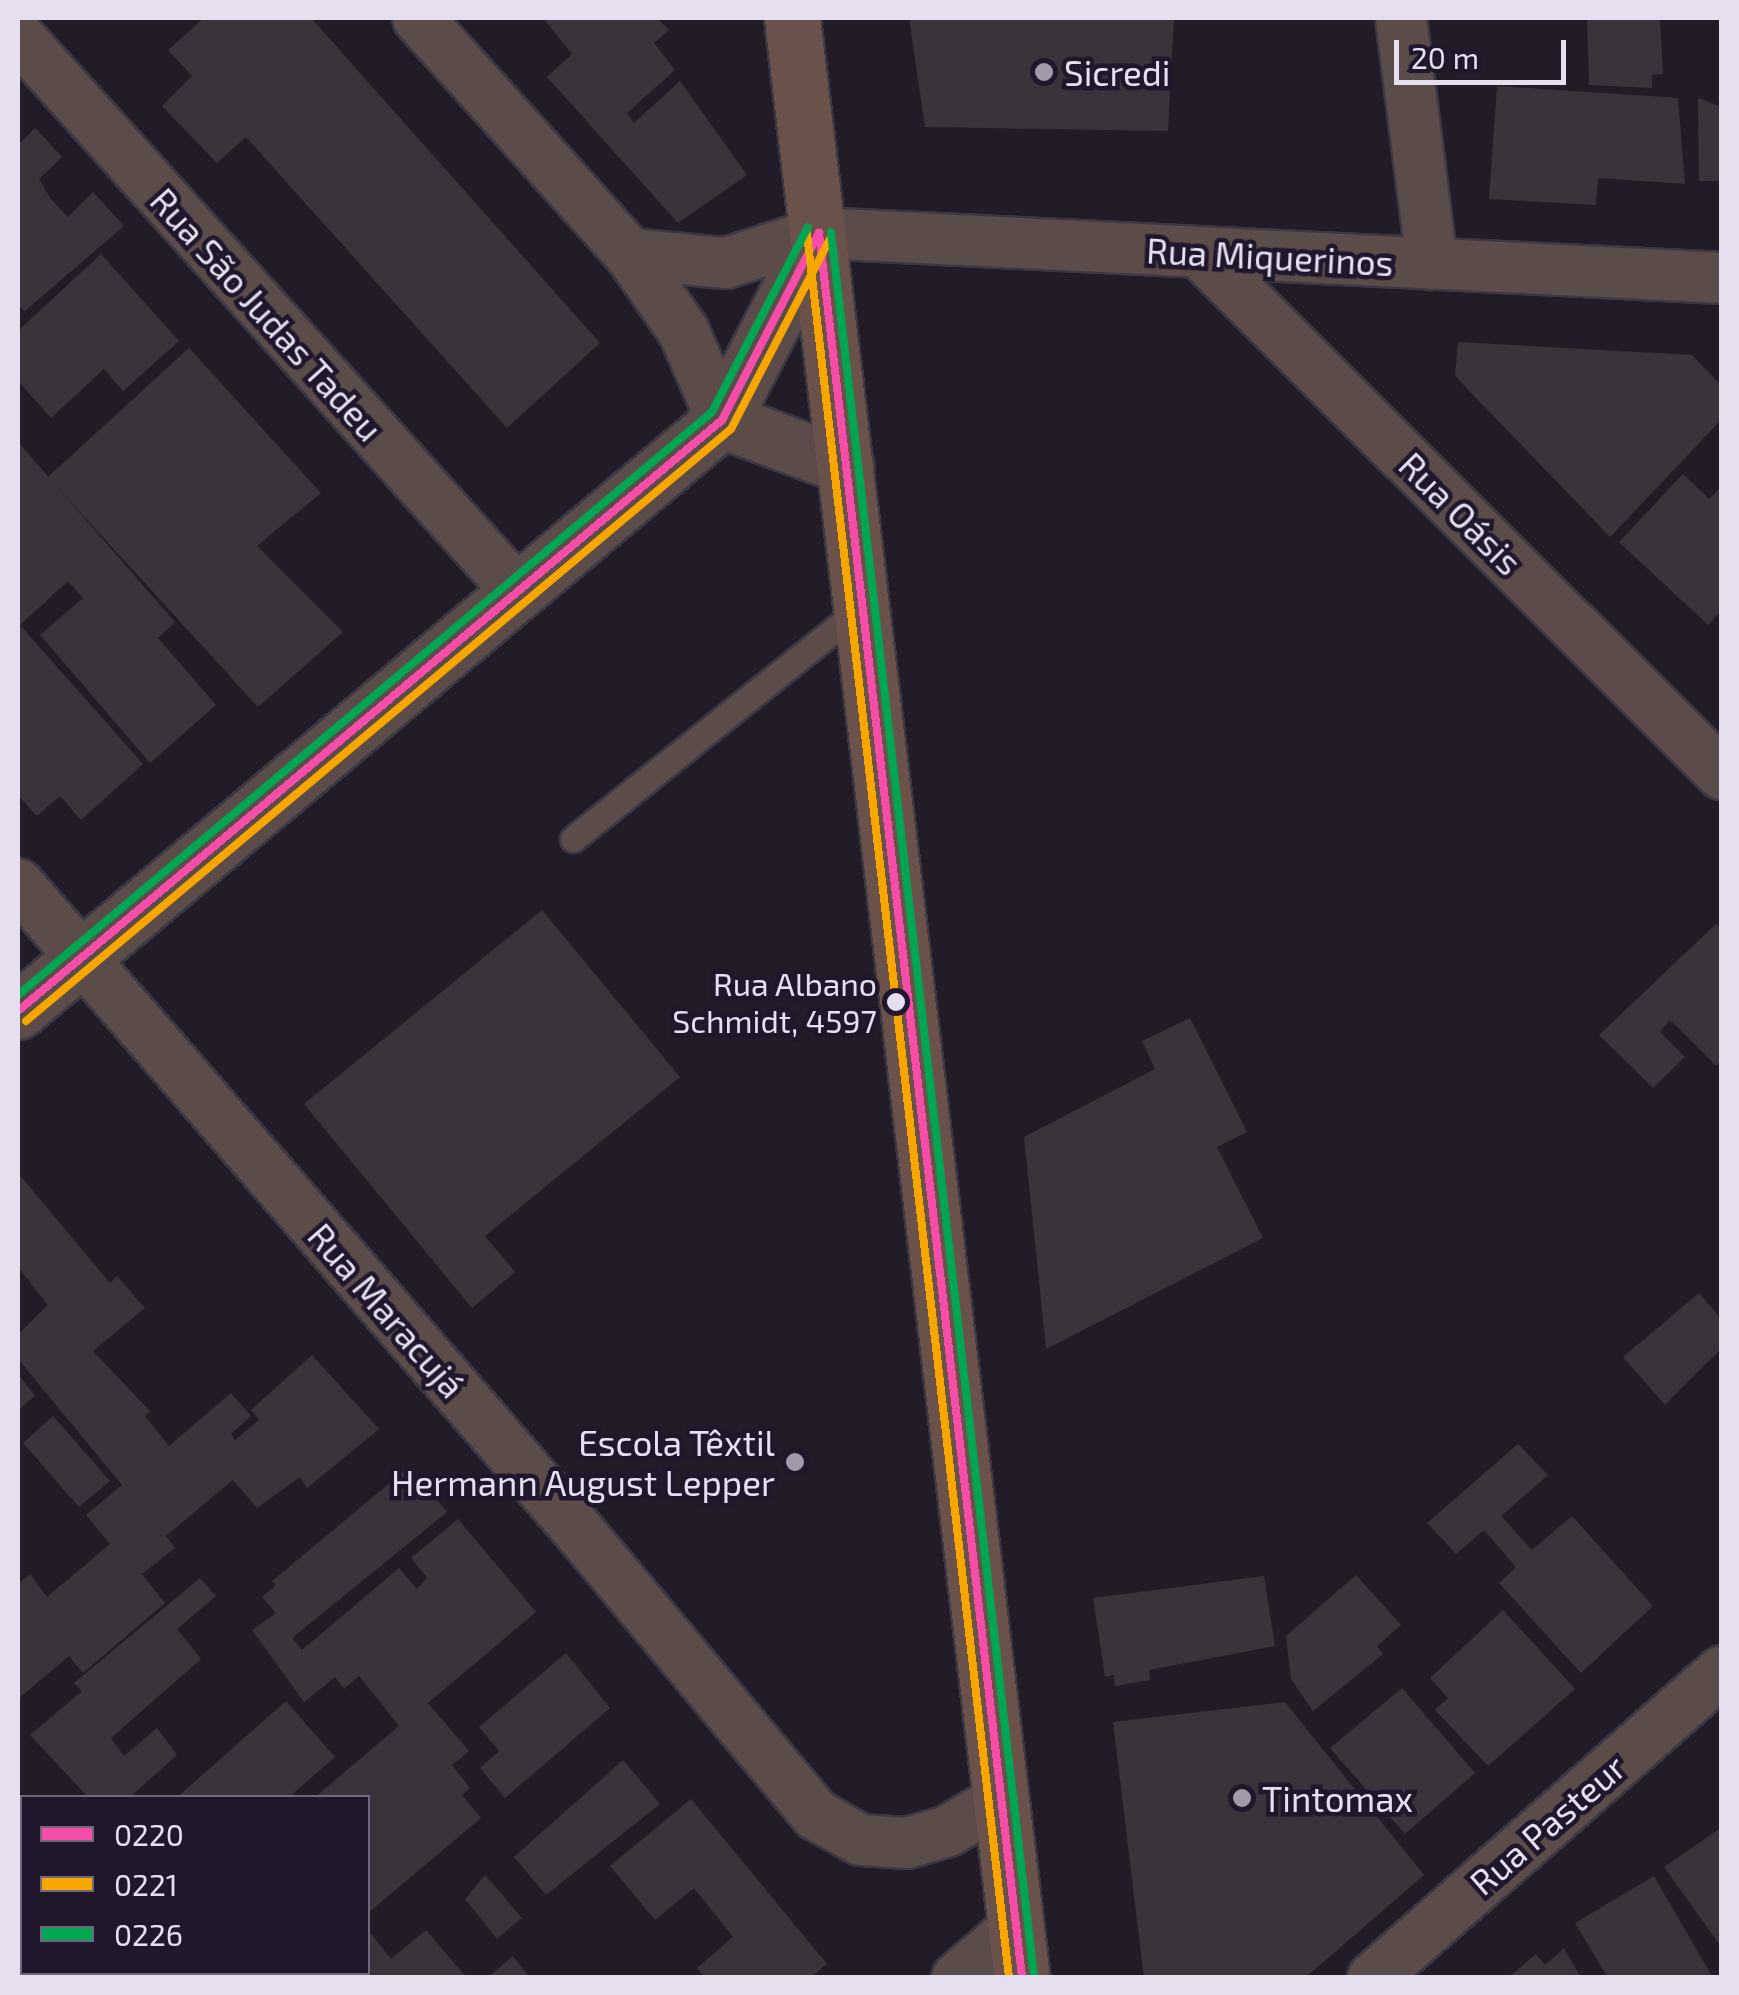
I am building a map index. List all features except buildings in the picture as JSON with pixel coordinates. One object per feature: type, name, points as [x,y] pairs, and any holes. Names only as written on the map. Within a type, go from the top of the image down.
[{"type":"main road","points":[[792,18],[1019,1952]]},
{"type":"street","points":[[418,18],[630,254],[684,332],[722,420],[846,466]]},
{"type":"street","points":[[1401,18],[1432,264]]},
{"type":"street","name":"Rua São Judas Tadeu","points":[[18,36],[517,591]]},
{"type":"street","points":[[630,254],[726,263],[820,233]]},
{"type":"street","points":[[18,1010],[722,420],[820,233]]},
{"type":"street","name":"Rua Miquerinos","points":[[820,233],[1722,278]]},
{"type":"street","name":"Rua Oásis","points":[[1200,253],[1722,774]]},
{"type":"street","name":"Rua Maracujá","points":[[18,884],[816,1815],[861,1840],[907,1843],[948,1831],[1000,1800]]},
{"type":"street","name":"Rua Pasteur","points":[[1373,1978],[1722,1671]]},
{"type":"street","points":[[956,1978],[1019,1952]]},
{"type":"lane","points":[[572,839],[863,607]]},
{"type":"transit line","name":"0226","points":[[18,995],[712,412],[808,227]]},
{"type":"transit line","name":"0226","points":[[831,232],[1034,1977]]},
{"type":"transit line","name":"0220","points":[[819,233],[1022,1978]]},
{"type":"transit line","name":"0220","points":[[18,1011],[722,420],[819,233]]},
{"type":"transit line","name":"0221","points":[[807,234],[1009,1978]]},
{"type":"transit line","name":"0221","points":[[26,1021],[731,429],[830,239]]},
{"type":"place","name":"Sicredi","points":[[1044,72]]},
{"type":"place","name":"Rua Albano Schmidt, 4597","points":[[896,1002]]},
{"type":"place","name":"Escola Têxtil Hermann August Lepper","points":[[795,1462]]},
{"type":"place","name":"Tintomax","points":[[1242,1798]]}]
